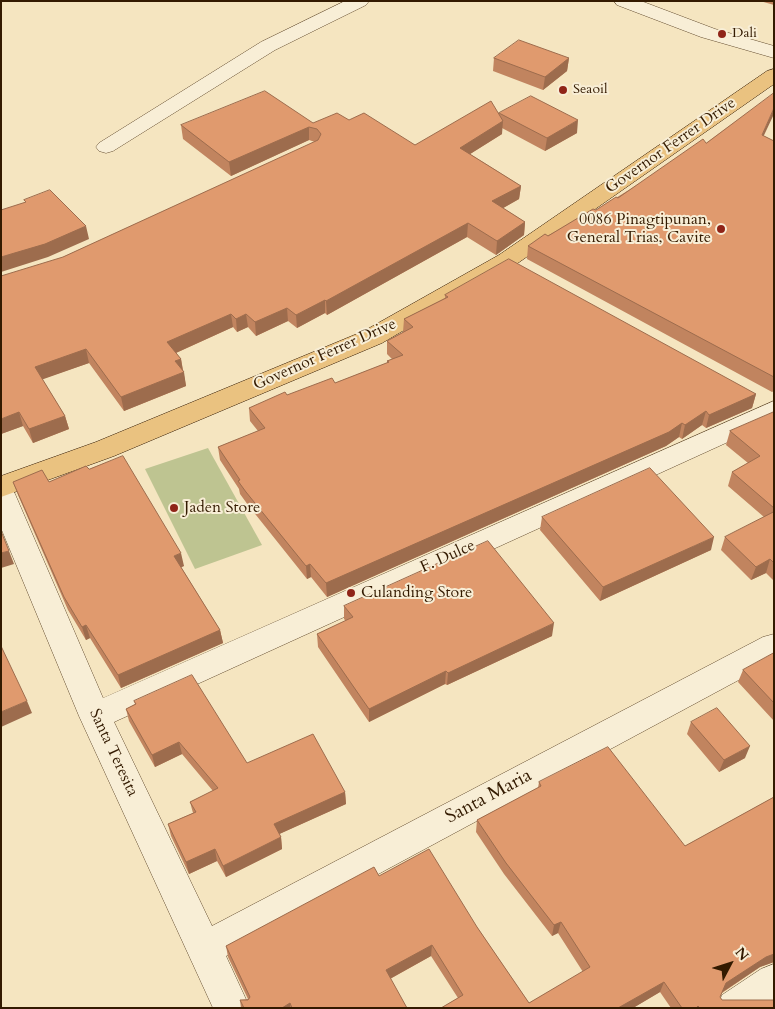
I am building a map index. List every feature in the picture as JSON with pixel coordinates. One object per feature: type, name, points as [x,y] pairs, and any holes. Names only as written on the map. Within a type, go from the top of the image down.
[{"type":"main road","name":"Governor Ferrer Drive","points":[[1,487],[105,449],[373,337],[516,265],[774,75]]},
{"type":"street","points":[[106,147],[268,46],[360,1]]},
{"type":"street","points":[[622,1],[708,33],[774,52]]},
{"type":"street","name":"F. Dulce","points":[[95,716],[768,404]]},
{"type":"street","name":"Santa Teresita","points":[[1,494],[95,716],[232,1008]]},
{"type":"street","name":"Santa Maria","points":[[204,949],[774,646]]},
{"type":"street","points":[[735,1008],[774,982]]},
{"type":"green space","points":[[208,448],[262,545],[195,569],[145,469]]},
{"type":"building","points":[[519,40],[569,58],[545,77],[494,58]]},
{"type":"building","points":[[265,91],[313,123],[337,113],[349,120],[364,113],[415,145],[491,101],[503,121],[460,148],[521,186],[492,201],[525,222],[497,241],[468,223],[326,301],[296,315],[287,308],[255,322],[246,314],[236,319],[231,314],[167,342],[181,359],[175,361],[184,372],[121,397],[86,349],[35,367],[65,416],[29,429],[19,412],[1,419],[1,276],[63,257],[318,140],[321,134],[317,129],[309,127],[229,162],[181,125]]},
{"type":"building","points":[[774,93],[774,108],[762,135],[774,141],[774,377],[528,246],[545,234],[548,236],[593,209],[596,210],[616,197],[618,198],[703,139],[706,143]]},
{"type":"building","points":[[531,96],[578,120],[547,138],[499,113]]},
{"type":"building","points":[[50,190],[86,226],[45,244],[1,257],[1,210],[26,202],[24,200]]},
{"type":"building","points":[[509,259],[756,394],[709,415],[706,411],[685,425],[682,423],[669,432],[326,583],[310,564],[306,566],[246,492],[218,447],[265,428],[249,408],[285,392],[287,395],[332,378],[335,383],[403,355],[387,341],[413,327],[404,319],[448,297],[445,295]]},
{"type":"building","points":[[774,412],[774,508],[732,472],[760,456],[730,431]]},
{"type":"building","points":[[123,456],[181,553],[174,556],[220,630],[118,675],[86,625],[82,627],[64,597],[13,482],[42,470],[49,482],[86,466],[89,469]]},
{"type":"building","points":[[650,468],[714,537],[603,587],[542,517]]},
{"type":"building","points":[[774,512],[774,563],[770,559],[756,567],[725,537]]},
{"type":"building","points":[[1,531],[9,551],[1,553]]},
{"type":"building","points":[[488,541],[554,623],[448,673],[446,671],[369,709],[317,634],[353,617],[344,606]]},
{"type":"building","points":[[1,646],[27,701],[1,712]]},
{"type":"building","points":[[774,653],[774,703],[743,670]]},
{"type":"building","points":[[192,675],[247,763],[313,734],[345,792],[274,824],[281,837],[223,866],[215,849],[186,862],[168,824],[196,812],[190,802],[218,788],[179,742],[152,755],[126,709],[136,704],[134,701]]},
{"type":"building","points":[[717,708],[750,746],[724,760],[691,722]]},
{"type":"building","points":[[608,747],[685,846],[774,797],[774,954],[766,957],[726,983],[720,997],[722,1000],[774,1000],[774,1008],[700,1008],[698,1006],[696,1008],[682,1008],[664,982],[618,1008],[441,1008],[463,995],[432,945],[386,970],[407,1008],[292,1008],[290,1003],[282,1008],[244,1008],[240,1000],[248,1000],[250,997],[226,946],[374,867],[379,876],[429,849],[477,927],[529,1003],[590,967],[561,922],[554,925],[506,863],[477,820],[541,786],[539,782]]},
{"type":"place","name":"Dali","points":[[722,34]]},
{"type":"place","name":"Seaoil","points":[[563,90]]},
{"type":"place","name":"0086 Pinagtipunan, General Trias, Cavite","points":[[721,229]]},
{"type":"place","name":"Jaden Store","points":[[174,508]]},
{"type":"place","name":"Culanding Store","points":[[351,593]]}]
